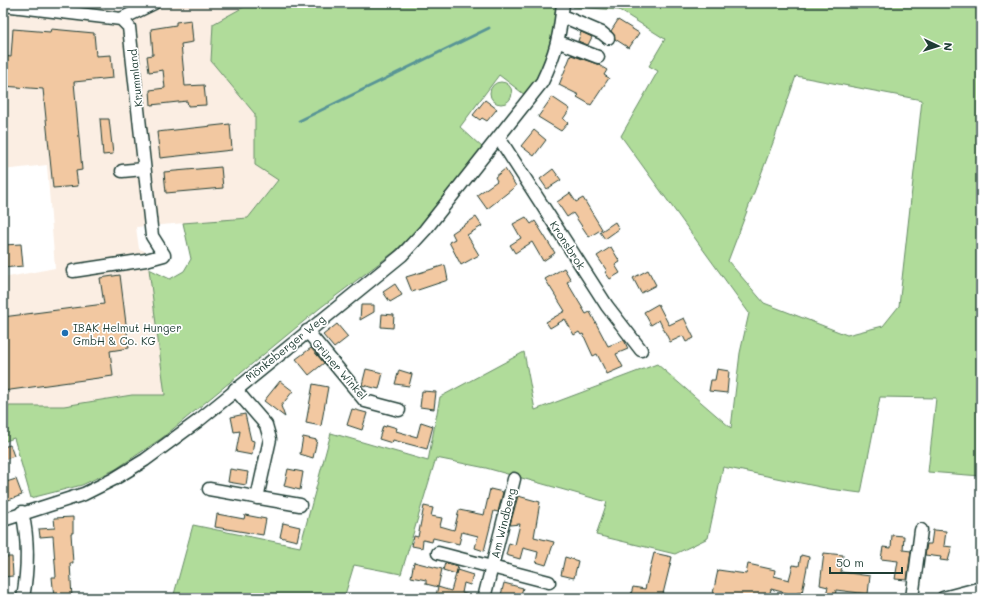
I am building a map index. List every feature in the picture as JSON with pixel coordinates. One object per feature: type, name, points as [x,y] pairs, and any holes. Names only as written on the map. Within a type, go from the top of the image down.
[{"type":"street","points":[[3,5],[121,18],[140,6],[154,3]]},
{"type":"street","name":"Mönkeberger Weg","points":[[3,520],[22,512],[84,494],[114,479],[145,460],[183,432],[402,255],[425,230],[542,82],[553,60],[559,42],[563,3]]},
{"type":"street","points":[[562,16],[602,33],[608,38]]},
{"type":"street","name":"Krummland","points":[[73,271],[146,260],[164,255],[152,236],[129,28],[121,18]]},
{"type":"street","points":[[559,42],[598,57]]},
{"type":"street","name":"Kronsbrok","points":[[499,138],[607,306],[641,350]]},
{"type":"street","points":[[122,171],[144,169]]},
{"type":"street","name":"Grüner Winkel","points":[[307,331],[365,401],[399,410]]},
{"type":"street","points":[[235,389],[266,425],[269,431],[270,439],[257,498]]},
{"type":"street","name":"Am Windberg","points":[[484,598],[514,479]]},
{"type":"street","points":[[209,490],[300,505]]},
{"type":"street","points":[[22,512],[26,527],[27,553],[26,578],[23,598]]},
{"type":"street","points":[[912,598],[921,530]]},
{"type":"street","name":"Am Windberg","points":[[438,553],[549,582]]},
{"type":"street","points":[[943,598],[981,588]]},
{"type":"shaded area","points":[[3,3],[58,3],[133,12],[132,3],[251,3],[213,24],[211,61],[255,114],[256,164],[278,179],[248,218],[136,227],[139,249],[145,251],[149,269],[165,395],[132,395],[64,406],[3,406],[3,278],[55,268],[47,165],[3,170]]},
{"type":"green space","points":[[251,3],[556,3],[548,52],[532,85],[525,95],[499,75],[460,127],[483,148],[420,227],[394,252],[320,308],[162,438],[116,469],[82,485],[31,498],[14,438],[3,442],[3,406],[64,406],[132,395],[165,395],[149,269],[170,279],[184,271],[191,259],[183,223],[248,218],[278,180],[255,165],[255,114],[211,61],[213,24]]},
{"type":"green space","points":[[574,3],[981,3],[981,476],[928,472],[936,398],[880,397],[861,493],[830,489],[723,467],[708,538],[675,554],[596,535],[607,502],[486,468],[436,458],[401,574],[354,565],[344,598],[173,598],[193,525],[300,547],[331,433],[428,461],[440,397],[524,352],[535,410],[657,364],[731,428],[740,353],[749,313],[621,136],[658,71],[649,66],[665,39],[619,10],[573,7]],"holes":[[[796,76],[922,100],[899,306],[883,326],[847,335],[764,303],[728,261],[774,140]]]},
{"type":"green space","points":[[501,82],[505,83],[511,89],[511,97],[505,103],[501,104],[497,103],[491,97],[490,93],[491,89],[497,83]]},
{"type":"building","points":[[191,20],[193,42],[181,44],[185,86],[204,85],[206,105],[188,106],[187,101],[151,105],[150,90],[165,88],[163,70],[149,72],[147,56],[153,55],[151,29],[176,25],[176,22]]},
{"type":"building","points":[[618,20],[639,33],[629,48],[615,39],[611,31]]},
{"type":"building","points":[[13,29],[50,32],[51,29],[94,33],[96,56],[111,55],[113,78],[74,82],[82,170],[76,171],[78,186],[53,188],[43,89],[3,86],[3,56],[11,57]]},
{"type":"building","points":[[581,32],[592,37],[588,45],[578,41]]},
{"type":"building","points":[[571,55],[597,64],[607,70],[604,75],[609,78],[591,105],[577,97],[579,95],[559,85]]},
{"type":"building","points":[[552,97],[570,109],[563,119],[568,123],[561,131],[538,117]]},
{"type":"building","points":[[485,100],[497,109],[487,121],[482,118],[480,120],[473,115]]},
{"type":"building","points":[[100,119],[109,119],[113,154],[103,155]]},
{"type":"building","points":[[230,124],[232,150],[160,158],[157,132]]},
{"type":"building","points":[[534,130],[546,140],[534,156],[521,146]]},
{"type":"building","points":[[221,167],[223,188],[166,193],[164,172]]},
{"type":"building","points":[[505,169],[516,186],[487,209],[477,195],[497,181],[495,177]]},
{"type":"building","points":[[553,169],[561,180],[547,189],[540,179]]},
{"type":"building","points":[[570,193],[576,202],[583,198],[602,229],[589,237],[573,213],[567,217],[557,202]]},
{"type":"building","points":[[476,217],[482,226],[467,235],[479,255],[461,265],[449,242],[455,239],[452,233]]},
{"type":"building","points":[[526,217],[531,224],[535,221],[555,253],[543,261],[532,242],[515,253],[510,245],[521,238],[513,224]]},
{"type":"building","points":[[615,222],[619,229],[605,239],[600,232]]},
{"type":"building","points":[[21,244],[23,266],[3,268],[3,245]]},
{"type":"building","points":[[611,247],[620,262],[615,265],[620,273],[610,279],[605,272],[607,271],[597,256]]},
{"type":"building","points":[[445,265],[448,280],[412,292],[406,277]]},
{"type":"building","points":[[564,268],[571,280],[567,282],[586,314],[590,312],[608,346],[624,340],[628,349],[616,354],[623,367],[607,374],[597,354],[593,356],[583,334],[581,335],[579,332],[574,335],[565,319],[550,328],[546,322],[565,311],[545,279]]},
{"type":"building","points":[[648,270],[656,285],[641,293],[633,278]]},
{"type":"building","name":"IBAK Helmut Hunger GmbH & Co. KG","points":[[120,275],[129,348],[110,351],[113,376],[3,391],[3,317],[104,304],[100,278]]},
{"type":"building","points":[[395,284],[402,295],[390,302],[383,292]]},
{"type":"building","points":[[658,304],[669,325],[684,318],[694,338],[686,342],[683,336],[670,342],[659,320],[651,325],[644,312]]},
{"type":"building","points":[[361,305],[374,305],[374,312],[360,320]]},
{"type":"building","points":[[382,314],[394,315],[393,328],[381,327]]},
{"type":"building","points":[[337,324],[348,337],[334,348],[323,335]]},
{"type":"building","points":[[311,348],[324,363],[309,375],[296,359]]},
{"type":"building","points":[[366,369],[383,373],[379,389],[362,385]]},
{"type":"building","points":[[717,369],[729,371],[727,393],[709,391],[711,380],[715,380]]},
{"type":"building","points":[[399,370],[412,374],[409,386],[395,384]]},
{"type":"building","points":[[280,381],[293,391],[281,406],[285,417],[264,401]]},
{"type":"building","points":[[313,384],[328,387],[321,426],[306,423]]},
{"type":"building","points":[[422,391],[436,392],[434,409],[420,407]]},
{"type":"building","points":[[352,409],[367,413],[362,430],[347,425]]},
{"type":"building","points":[[245,414],[251,440],[254,441],[252,455],[236,452],[240,431],[234,432],[231,417]]},
{"type":"building","points":[[421,422],[433,426],[427,449],[393,440],[392,443],[379,439],[383,426],[386,427],[387,425],[397,428],[396,431],[417,437]]},
{"type":"building","points":[[303,437],[317,440],[313,458],[300,454]]},
{"type":"building","points":[[10,445],[14,456],[3,460],[3,447]]},
{"type":"building","points":[[230,469],[248,472],[246,485],[228,482]]},
{"type":"building","points":[[288,469],[303,472],[300,490],[284,486]]},
{"type":"building","points":[[16,479],[22,495],[3,502],[3,483]]},
{"type":"building","points":[[490,489],[503,492],[498,512],[494,511],[484,551],[475,548],[478,536],[462,532],[459,544],[433,538],[432,542],[423,540],[422,548],[412,546],[414,536],[418,537],[424,506],[433,508],[431,516],[442,518],[440,526],[454,530],[459,510],[484,515]]},
{"type":"building","points":[[518,496],[540,502],[534,537],[554,542],[546,565],[536,562],[538,552],[523,548],[520,559],[506,555],[509,543],[515,545],[520,524],[510,525]]},
{"type":"building","points":[[217,514],[244,519],[245,515],[266,519],[263,535],[215,527]]},
{"type":"building","points":[[73,517],[73,533],[71,533],[73,563],[70,563],[72,598],[54,598],[52,577],[56,577],[53,536],[40,537],[39,529],[55,528],[54,518]]},
{"type":"building","points":[[283,523],[300,527],[297,541],[280,537]]},
{"type":"building","points":[[933,530],[946,531],[944,546],[952,547],[948,561],[940,560],[941,557],[925,555],[927,544],[931,544]]},
{"type":"building","points":[[892,535],[904,536],[903,550],[911,551],[907,580],[895,579],[898,561],[881,559],[883,547],[891,548]]},
{"type":"building","points":[[654,553],[672,557],[662,598],[630,598],[633,587],[645,589]]},
{"type":"building","points":[[824,553],[843,555],[841,572],[870,576],[868,594],[836,590],[835,598],[825,598],[828,587],[820,585]]},
{"type":"building","points":[[801,555],[809,557],[802,593],[798,592],[797,596],[771,589],[769,597],[761,595],[761,598],[712,598],[718,570],[746,574],[748,564],[775,570],[774,576],[789,580],[793,565],[799,566]]},
{"type":"building","points":[[3,557],[12,557],[13,576],[3,577]]},
{"type":"building","points":[[565,557],[578,561],[574,578],[561,575]]},
{"type":"building","points":[[414,562],[442,569],[438,587],[426,584],[426,580],[411,577]]},
{"type":"building","points":[[445,563],[458,566],[457,570],[473,575],[470,585],[464,583],[462,593],[470,595],[469,598],[446,598],[436,595],[438,587],[451,591],[456,574],[443,570]]},
{"type":"building","points":[[504,583],[523,588],[520,598],[501,595]]},
{"type":"waterway","points":[[299,121],[489,28]]},
{"type":"place","name":"IBAK Helmut Hunger GmbH & Co. KG","points":[[65,333]]}]
